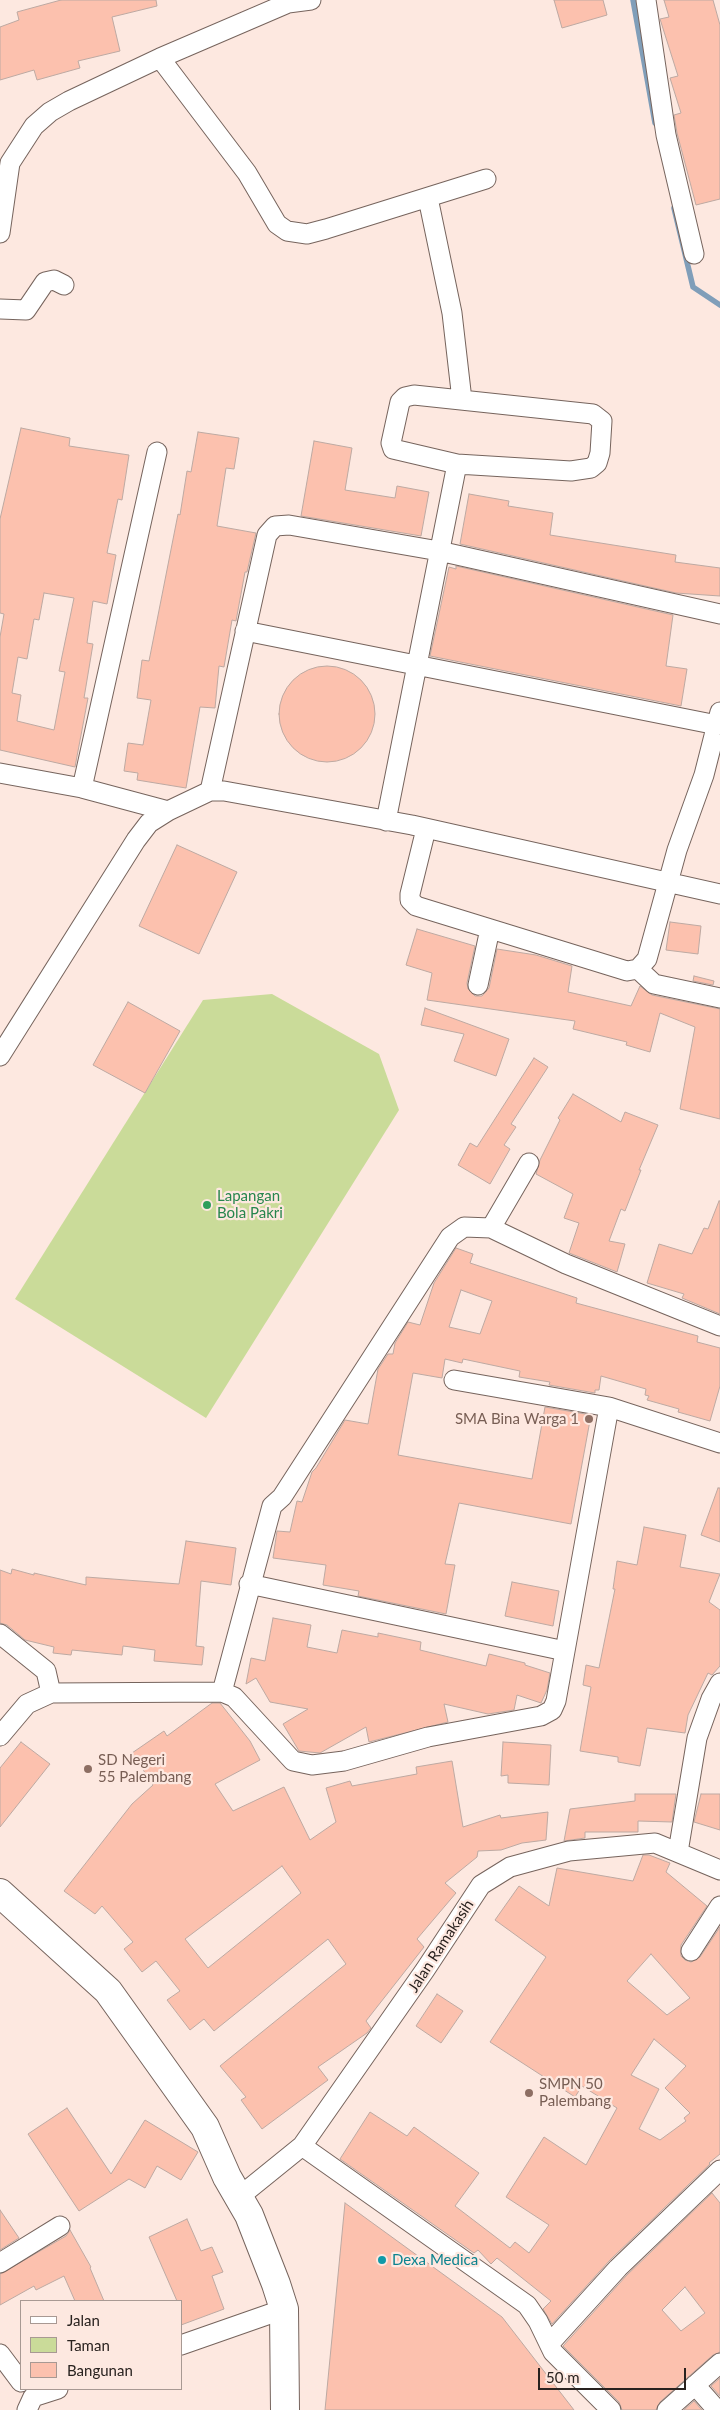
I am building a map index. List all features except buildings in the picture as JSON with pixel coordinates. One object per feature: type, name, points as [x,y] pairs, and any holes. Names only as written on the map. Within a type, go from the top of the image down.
[{"type":"street","points":[[0,233],[5,162],[34,126],[50,112],[69,100],[160,58],[288,3],[311,0]]},
{"type":"street","points":[[646,0],[666,135],[694,254]]},
{"type":"street","points":[[160,58],[247,173],[277,224],[286,231],[307,234],[486,179]]},
{"type":"street","points":[[428,198],[452,313],[462,400]]},
{"type":"street","points":[[0,309],[26,310],[45,282],[54,280],[64,285]]},
{"type":"street","points":[[414,395],[593,414],[602,421],[600,453],[597,463],[591,468],[580,471],[457,464],[393,449],[391,443],[400,402],[404,397],[414,395]]},
{"type":"street","points":[[82,788],[157,452]]},
{"type":"street","points":[[386,821],[457,464]]},
{"type":"street","points":[[210,791],[267,535],[276,526],[289,525],[439,551],[720,614]]},
{"type":"street","points":[[246,631],[416,666],[719,718],[712,777],[677,850],[647,959],[638,969],[627,971],[416,906],[410,900],[426,829]]},
{"type":"street","points":[[0,773],[82,788],[168,811]]},
{"type":"street","points":[[0,1056],[136,840],[149,823],[168,811],[210,791],[224,791],[426,829],[720,894]]},
{"type":"street","points":[[478,985],[490,929]]},
{"type":"street","points":[[638,969],[654,984],[720,998]]},
{"type":"street","points":[[491,1228],[530,1163]]},
{"type":"street","points":[[222,1692],[249,1584],[272,1506],[282,1497],[450,1237],[464,1227],[491,1228],[566,1264],[720,1326]]},
{"type":"street","points":[[454,1380],[609,1407],[720,1442]]},
{"type":"street","points":[[0,1736],[27,1704],[51,1693],[222,1692],[234,1697],[293,1761],[312,1766],[344,1761],[428,1738],[541,1716],[552,1710],[556,1701],[609,1407]]},
{"type":"street","points":[[249,1584],[565,1651]]},
{"type":"street","points":[[0,1634],[46,1671],[51,1693]]},
{"type":"street","points":[[678,1852],[697,1738],[711,1699],[720,1683]]},
{"type":"street","name":"Jalan Ramakasih","points":[[239,2197],[302,2146],[420,1978],[481,1885],[510,1867],[569,1851],[655,1843],[720,1870]]},
{"type":"street","points":[[0,1894],[108,1991],[205,2127],[252,2224],[284,2309],[285,2410]]},
{"type":"street","points":[[691,1951],[720,1906]]},
{"type":"street","points":[[302,2146],[527,2304],[559,2359],[611,2410]]},
{"type":"street","points":[[550,2343],[618,2268],[720,2170]]},
{"type":"street","points":[[0,2263],[60,2226]]},
{"type":"street","points":[[182,2345],[284,2309]]},
{"type":"street","points":[[0,2354],[20,2381]]},
{"type":"street","points":[[667,2410],[720,2363]]},
{"type":"street","points":[[695,2385],[717,2410]]},
{"type":"street","points":[[29,2399],[55,2390]]},
{"type":"green space","name":"Lapangan Bola Pakri","points":[[272,994],[379,1054],[399,1110],[206,1418],[15,1299],[203,1000]]},
{"type":"waterway","points":[[633,0],[655,123]]},
{"type":"waterway","points":[[674,208],[693,287],[720,305]]},
{"type":"place","name":"Lapangan Bola Pakri","points":[[207,1205]]},
{"type":"place","name":"SMA Bina Warga 1","points":[[589,1419]]},
{"type":"place","name":"SD Negeri 55 Palembang","points":[[88,1769]]},
{"type":"place","name":"SMPN 50 Palembang","points":[[529,2093]]},
{"type":"place","name":"Dexa Medica","points":[[382,2260]]}]
